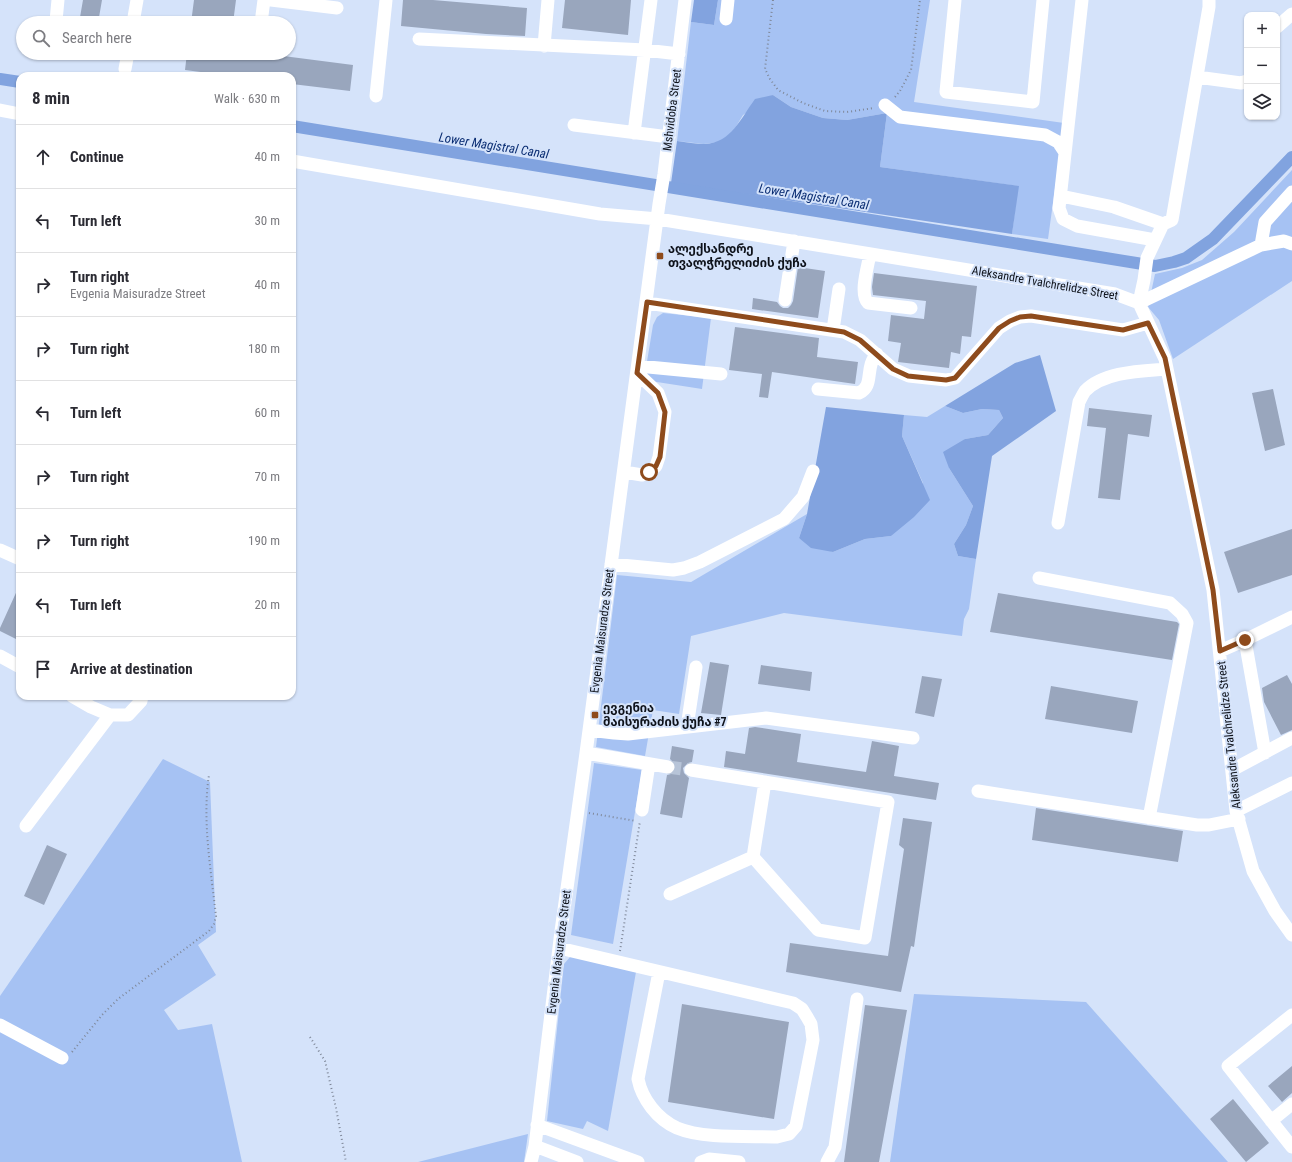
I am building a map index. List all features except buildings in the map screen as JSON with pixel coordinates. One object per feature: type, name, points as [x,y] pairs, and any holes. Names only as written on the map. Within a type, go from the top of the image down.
[{"type":"street","points":[[56,16],[58,0]]},
{"type":"street","points":[[134,16],[137,0]]},
{"type":"street","points":[[263,16],[264,0]]},
{"type":"street","points":[[271,0],[337,8]]},
{"type":"street","points":[[376,96],[386,0]]},
{"type":"street","points":[[544,46],[548,0]]},
{"type":"street","points":[[634,133],[651,0]]},
{"type":"street","name":"Mshvidoba Street","points":[[658,219],[685,0]]},
{"type":"street","points":[[726,19],[728,0]]},
{"type":"street","points":[[955,0],[946,92],[1033,102],[1043,0]]},
{"type":"street","points":[[1082,0],[1064,151],[1059,208],[1063,219],[1077,226],[1155,240]]},
{"type":"street","points":[[1139,303],[1144,280],[1146,258],[1163,224],[1172,220],[1209,0]]},
{"type":"street","points":[[1280,24],[1292,14]]},
{"type":"street","points":[[419,39],[645,50],[679,54]]},
{"type":"street","points":[[125,69],[127,60]]},
{"type":"street","points":[[1197,76],[1241,83],[1244,82]]},
{"type":"street","points":[[885,105],[900,117],[1045,135],[1058,142],[1064,151]]},
{"type":"street","points":[[0,110],[16,113]]},
{"type":"street","points":[[574,125],[669,137]]},
{"type":"street","name":"Aleksandre Tvalchrelidze Street","points":[[296,162],[600,214],[658,219],[1115,294],[1139,303],[1165,358],[1213,590],[1237,815],[1253,871],[1275,911],[1292,934]]},
{"type":"street","points":[[1061,196],[1114,207],[1163,224]]},
{"type":"street","points":[[1261,245],[1265,222],[1290,199]]},
{"type":"street","name":"Evgenia Maisuradze Street","points":[[531,1162],[535,1146],[559,948],[658,219]]},
{"type":"street","points":[[785,300],[794,241]]},
{"type":"street","points":[[1139,303],[1261,245],[1284,241],[1292,244]]},
{"type":"street","points":[[870,254],[864,292],[865,299],[868,303],[911,308]]},
{"type":"street","points":[[833,330],[839,289]]},
{"type":"street","points":[[647,302],[844,332],[860,340],[893,369],[908,376],[946,380],[955,378],[999,328],[1020,317],[1031,316],[1123,330],[1148,323]]},
{"type":"street","points":[[818,388],[859,393],[864,391],[867,386],[871,361],[877,354]]},
{"type":"street","points":[[1058,523],[1079,402],[1086,391],[1101,380],[1126,372],[1167,369]]},
{"type":"street","points":[[638,370],[721,374]]},
{"type":"street","points":[[624,472],[642,475],[649,472],[656,466],[660,457],[665,412],[658,393],[638,370]]},
{"type":"street","points":[[611,564],[673,570],[684,568],[700,562],[784,519],[804,497],[813,471]]},
{"type":"street","points":[[0,550],[16,557]]},
{"type":"street","points":[[1039,578],[1170,603],[1182,614],[1186,624],[1149,818]]},
{"type":"street","points":[[1220,651],[1292,617]]},
{"type":"street","points":[[1245,640],[1265,753]]},
{"type":"street","points":[[0,656],[16,665]]},
{"type":"street","points":[[687,727],[696,667]]},
{"type":"street","points":[[79,700],[110,715],[128,715],[141,700]]},
{"type":"street","points":[[26,826],[110,715]]},
{"type":"street","points":[[589,730],[628,734],[766,718],[913,738]]},
{"type":"street","points":[[1232,770],[1292,738]]},
{"type":"street","points":[[586,754],[668,767]]},
{"type":"street","points":[[641,816],[649,764]]},
{"type":"street","points":[[691,770],[888,802],[865,938],[818,930],[753,857]]},
{"type":"street","points":[[753,857],[765,782]]},
{"type":"street","points":[[978,791],[1149,818],[1197,825],[1209,825],[1237,815],[1292,783]]},
{"type":"street","points":[[670,894],[753,857]]},
{"type":"street","points":[[559,948],[793,1003],[802,1009],[811,1024],[813,1040],[796,1126],[789,1134],[777,1137],[701,1134],[676,1127],[662,1118],[650,1106],[641,1092],[638,1079],[659,972]]},
{"type":"street","points":[[827,1162],[835,1147],[857,998]]},
{"type":"street","points":[[1292,1015],[1228,1066],[1292,1147]]},
{"type":"street","points":[[0,1025],[62,1058]]},
{"type":"street","points":[[1271,1121],[1292,1104]]},
{"type":"street","points":[[537,1125],[638,1162]]},
{"type":"street","points":[[535,1146],[577,1162]]},
{"type":"street","points":[[701,1162],[709,1159],[739,1162]]},
{"type":"path","points":[[773,0],[765,68],[770,79],[778,90],[803,103],[826,111],[847,112],[868,110],[885,105],[900,91],[911,70],[920,0]]},
{"type":"path","points":[[62,1058],[66,1058],[102,1015],[118,999],[209,931],[214,924],[216,916],[206,812],[208,775]]},
{"type":"path","points":[[578,811],[641,816],[618,962]]},
{"type":"path","points":[[310,1037],[325,1061],[336,1108],[346,1162]]},
{"type":"shaded area","points":[[694,0],[718,0],[714,25],[691,22]]},
{"type":"shaded area","points":[[718,0],[930,0],[914,102],[1064,123],[1048,239],[1012,234],[1018,186],[880,167],[887,113],[847,120],[823,118],[791,107],[773,95],[743,115],[732,133],[719,142],[704,144],[677,141],[691,22],[714,25]]},
{"type":"shaded area","points":[[773,95],[791,107],[823,118],[847,120],[887,113],[880,167],[1019,186],[1012,234],[671,183],[677,141],[705,144],[714,143],[729,134],[755,99]]},
{"type":"shaded area","points":[[1292,170],[1292,281],[1173,359],[1159,320],[1148,307],[1155,274],[1182,268],[1202,260],[1234,232]]},
{"type":"shaded area","points":[[663,313],[711,318],[702,389],[644,380],[653,325],[657,317]]},
{"type":"shaded area","points":[[1040,355],[1056,411],[992,456],[976,559],[958,556],[954,544],[966,525],[973,506],[949,468],[943,452],[965,439],[988,435],[1003,418],[999,410],[982,409],[963,413],[945,406],[1015,363]]},
{"type":"shaded area","points":[[945,406],[963,413],[982,409],[999,410],[1003,418],[988,435],[965,439],[949,468],[973,506],[966,525],[954,544],[958,556],[976,559],[969,609],[964,619],[962,636],[784,613],[691,636],[679,714],[653,710],[645,756],[596,747],[617,575],[691,582],[807,514],[799,538],[833,552],[865,539],[891,536],[923,483],[902,436],[904,415],[927,417]]},
{"type":"shaded area","points":[[826,407],[904,415],[902,436],[930,500],[914,517],[891,536],[865,539],[833,552],[811,548],[799,538],[807,514]]},
{"type":"shaded area","points":[[163,759],[210,782],[216,932],[198,945],[216,975],[164,1010],[178,1030],[212,1024],[242,1162],[0,1162],[0,996]]},
{"type":"shaded area","points":[[594,763],[642,770],[613,944],[571,935]]},
{"type":"shaded area","points":[[577,956],[636,972],[608,1131],[587,1121],[583,1129],[547,1121],[564,964],[570,957]]},
{"type":"shaded area","points":[[914,994],[1086,1002],[1228,1162],[890,1162]]},
{"type":"shaded area","points":[[528,1134],[524,1162],[418,1162]]},
{"type":"waterway","name":"Lower Magistral Canal","points":[[0,79],[16,81]]},
{"type":"waterway","name":"Lower Magistral Canal","points":[[296,127],[1155,266],[1186,258],[1213,239],[1292,157]]},
{"type":"tunnel","points":[[668,767],[691,770]]},
{"type":"place","name":"ალექსანდრე თვალჭრელიძის ქუჩა","points":[[660,256]]},
{"type":"place","name":"ევგენია მაისურაძის ქუჩა #7","points":[[595,715]]},
{"type":"route","points":[[649,472],[656,466],[660,457],[665,412],[658,393],[637,373],[647,302],[844,332],[860,340],[893,369],[908,376],[946,380],[955,378],[999,328],[1020,317],[1031,316],[1123,330],[1148,323],[1165,358],[1213,590],[1220,651],[1245,640]]}]
